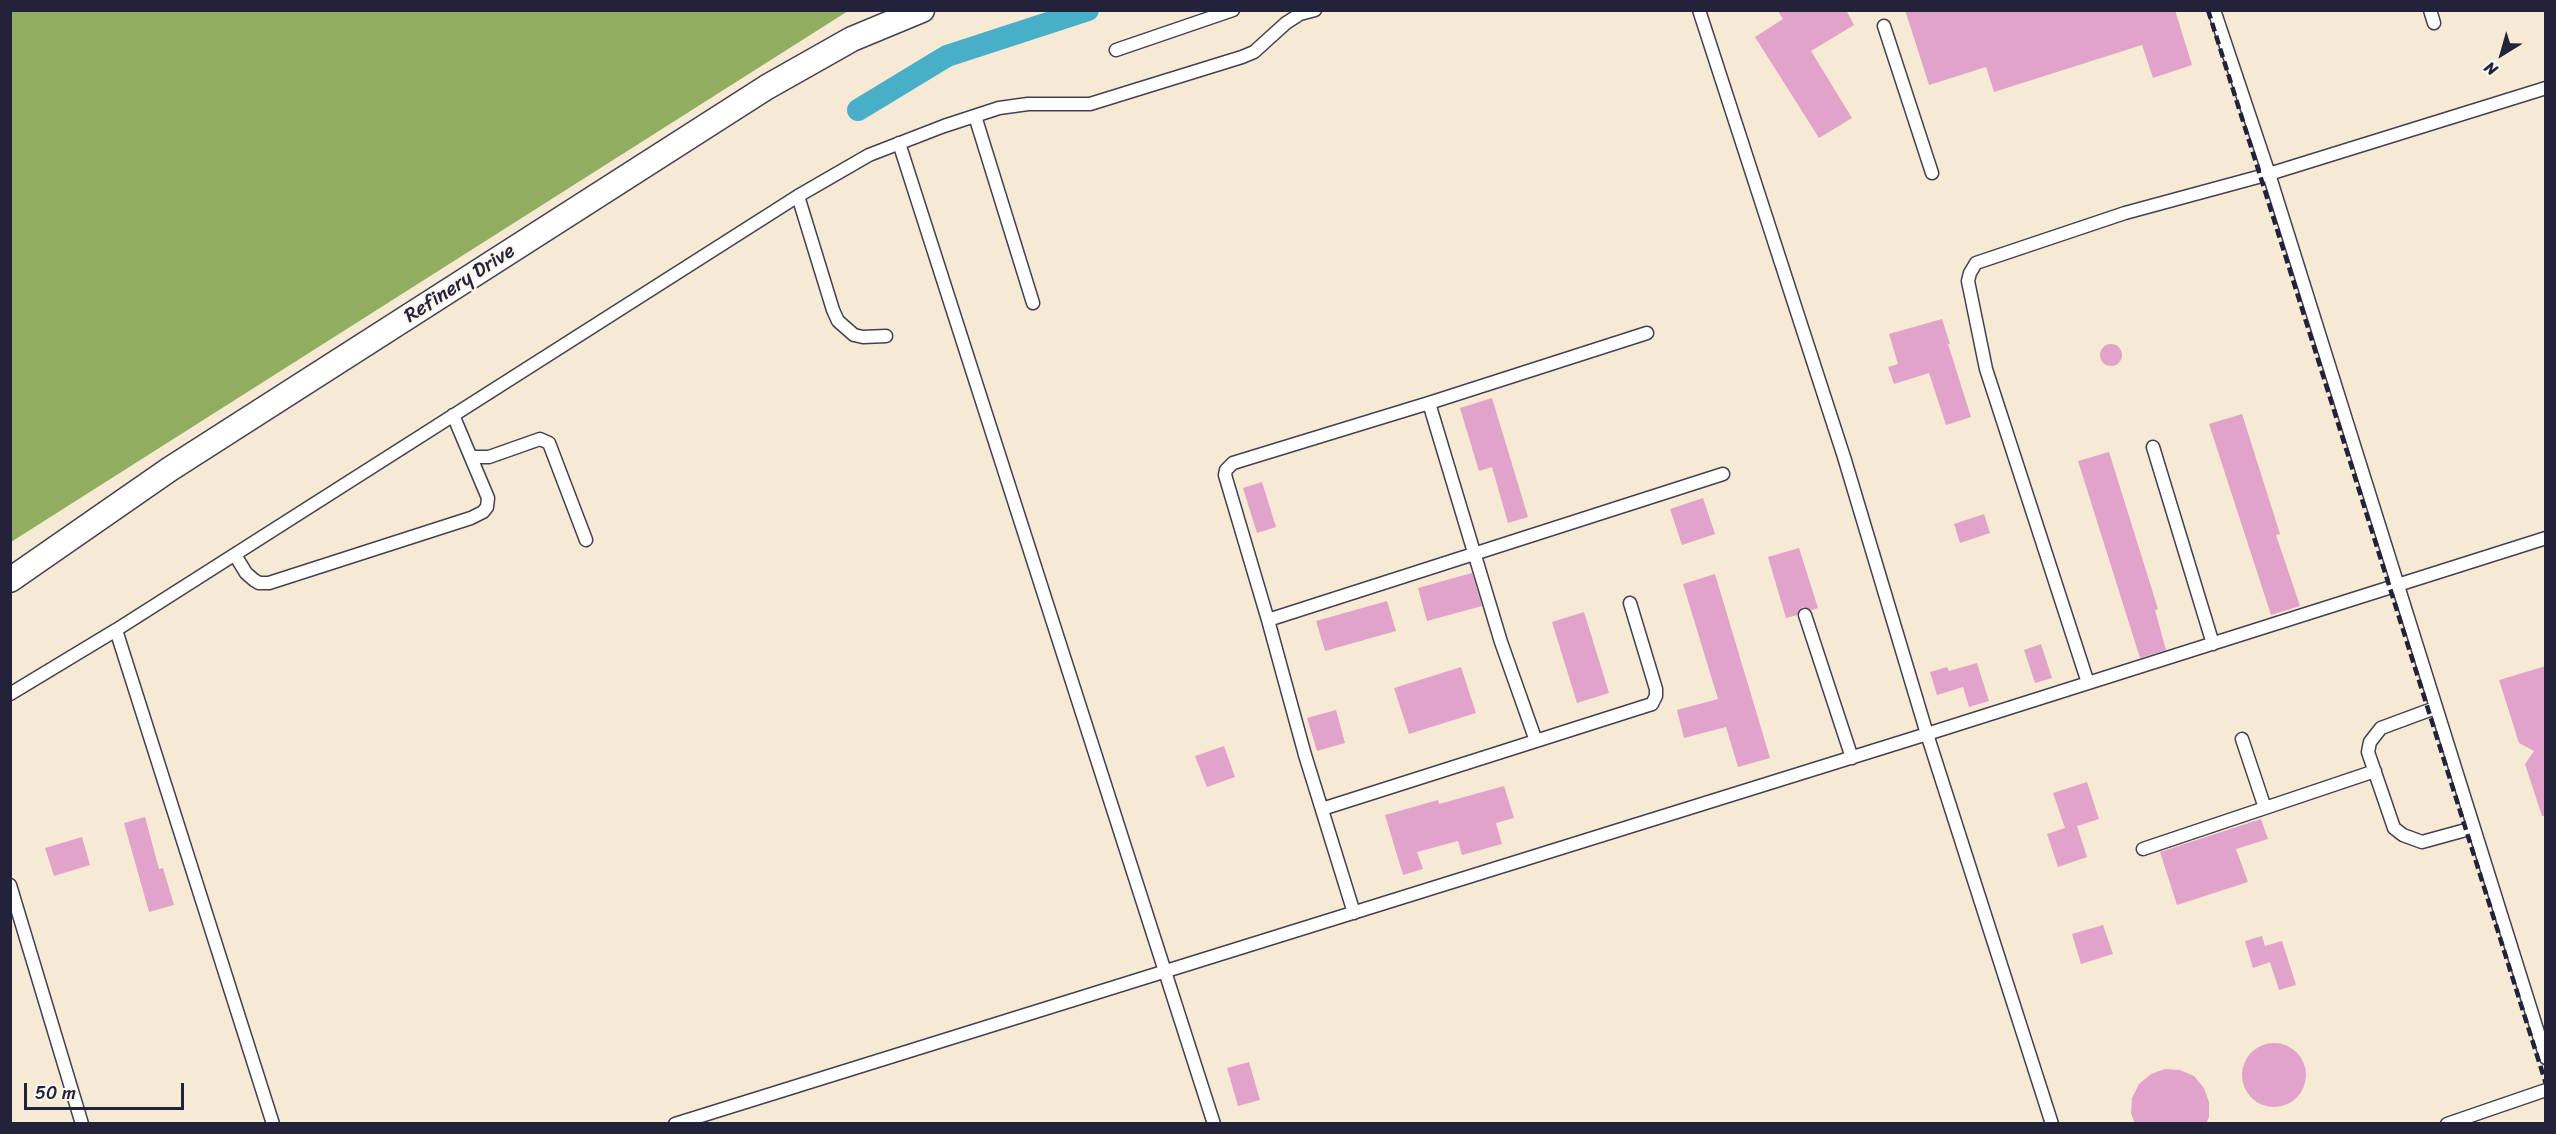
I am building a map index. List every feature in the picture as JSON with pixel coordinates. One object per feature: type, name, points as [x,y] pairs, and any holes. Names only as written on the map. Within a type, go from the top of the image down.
[{"type":"street","name":"Refinery Drive","points":[[10,580],[170,469],[767,87],[852,39],[922,10]]},
{"type":"lane","points":[[1116,50],[1233,10]]},
{"type":"lane","points":[[10,694],[235,555],[798,196],[869,155],[999,108],[1028,104],[1090,104],[1147,87],[1248,54],[1286,23],[1300,14],[1314,10]]},
{"type":"lane","points":[[1699,10],[1844,457],[1927,734],[2052,1124]]},
{"type":"lane","points":[[2214,10],[2269,174],[2546,1058]]},
{"type":"lane","points":[[2430,10],[2434,23]]},
{"type":"lane","points":[[1884,26],[1932,173]]},
{"type":"lane","points":[[2088,683],[1986,369],[1968,281],[1976,263],[2125,213],[2269,174],[2546,88]]},
{"type":"lane","points":[[975,116],[1033,303]]},
{"type":"lane","points":[[900,143],[1167,971],[1214,1124]]},
{"type":"lane","points":[[798,196],[838,321],[854,335],[886,336]]},
{"type":"lane","points":[[1354,913],[1225,475],[1228,466],[1647,333]]},
{"type":"lane","points":[[1429,404],[1501,642],[1536,741]]},
{"type":"lane","points":[[235,555],[246,573],[254,580],[259,583],[269,583],[471,518],[483,512],[489,503],[453,415]]},
{"type":"lane","points":[[471,457],[489,457],[540,439],[549,443],[586,540]]},
{"type":"lane","points":[[2153,447],[2212,644]]},
{"type":"lane","points":[[1268,620],[1723,474]]},
{"type":"lane","points":[[675,1124],[1852,758],[2546,538]]},
{"type":"lane","points":[[1322,809],[1643,708],[1655,701],[1656,688],[1630,603]]},
{"type":"lane","points":[[1805,615],[1852,758]]},
{"type":"lane","points":[[116,630],[273,1124]]},
{"type":"lane","points":[[2435,708],[2381,728],[2375,733],[2368,752],[2394,828],[2403,835],[2422,842],[2473,828]]},
{"type":"lane","points":[[2242,739],[2265,808]]},
{"type":"lane","points":[[2143,849],[2375,771]]},
{"type":"lane","points":[[10,885],[82,1124]]},
{"type":"lane","points":[[2447,1124],[2546,1090]]},
{"type":"green space","points":[[11,10],[848,10],[848,11],[11,542]]},
{"type":"building","points":[[1777,10],[1846,10],[1854,25],[1811,51],[1852,118],[1819,138],[1755,37],[1783,19]]},
{"type":"building","points":[[1905,10],[2175,10],[2192,65],[2153,78],[2142,45],[1994,92],[1986,67],[1929,85]]},
{"type":"building","points":[[1942,319],[1971,417],[1946,425],[1929,373],[1894,384],[1888,367],[1898,364],[1889,334]]},
{"type":"building","points":[[2111,344],[2119,347],[2122,355],[2119,363],[2111,366],[2103,363],[2100,355],[2103,347]]},
{"type":"building","points":[[1492,398],[1528,517],[1508,523],[1492,467],[1479,471],[1460,408]]},
{"type":"building","points":[[2242,414],[2280,534],[2276,535],[2300,606],[2271,615],[2209,424]]},
{"type":"building","points":[[2109,452],[2158,609],[2155,610],[2166,650],[2140,658],[2078,461]]},
{"type":"building","points":[[1262,482],[1276,527],[1257,533],[1243,488]]},
{"type":"building","points":[[1703,498],[1715,534],[1682,545],[1670,509]]},
{"type":"building","points":[[1984,514],[1990,533],[1960,543],[1954,524]]},
{"type":"building","points":[[1799,548],[1818,608],[1812,610],[1803,607],[1797,615],[1786,618],[1768,557]]},
{"type":"building","points":[[1472,573],[1482,606],[1427,621],[1418,588]]},
{"type":"building","points":[[1715,574],[1770,758],[1738,767],[1726,727],[1684,738],[1677,710],[1718,699],[1683,584]]},
{"type":"building","points":[[1387,601],[1396,631],[1325,651],[1316,621]]},
{"type":"building","points":[[1584,612],[1609,693],[1577,703],[1552,622]]},
{"type":"building","points":[[2041,644],[2052,678],[2035,683],[2024,650]]},
{"type":"building","points":[[1977,663],[1989,701],[1969,707],[1963,687],[1937,695],[1930,672],[1947,667],[1949,671]]},
{"type":"building","points":[[2546,666],[2546,816],[2542,816],[2525,764],[2534,751],[2519,743],[2499,680]]},
{"type":"building","points":[[1461,667],[1476,713],[1409,734],[1394,688]]},
{"type":"building","points":[[1336,710],[1345,743],[1317,751],[1307,718]]},
{"type":"building","points":[[1224,746],[1235,777],[1207,787],[1195,756]]},
{"type":"building","points":[[2087,782],[2099,819],[2077,826],[2087,857],[2058,867],[2047,834],[2065,828],[2053,793]]},
{"type":"building","points":[[1504,786],[1514,818],[1496,823],[1502,844],[1462,855],[1458,841],[1417,852],[1423,869],[1403,875],[1385,815],[1438,800],[1439,804]]},
{"type":"building","points":[[145,817],[159,869],[163,868],[174,905],[149,912],[124,823]]},
{"type":"building","points":[[2261,819],[2268,839],[2236,849],[2248,882],[2177,905],[2160,852]]},
{"type":"building","points":[[82,837],[90,865],[54,876],[45,848]]},
{"type":"building","points":[[2103,925],[2113,954],[2081,964],[2072,934]]},
{"type":"building","points":[[2262,936],[2265,946],[2282,941],[2296,985],[2279,990],[2270,962],[2253,968],[2245,941]]},
{"type":"building","points":[[2274,1043],[2292,1048],[2297,1052],[2301,1057],[2306,1075],[2301,1093],[2297,1098],[2292,1102],[2274,1107],[2256,1102],[2251,1098],[2247,1093],[2242,1075],[2247,1057],[2251,1052],[2256,1048]]},
{"type":"building","points":[[1249,1062],[1260,1100],[1238,1106],[1227,1068]]},
{"type":"building","points":[[2165,1069],[2180,1070],[2194,1076],[2204,1088],[2209,1102],[2209,1117],[2206,1124],[2135,1124],[2131,1113],[2132,1098],[2139,1084],[2151,1074]]},
{"type":"waterway","points":[[858,110],[947,56],[1088,10]]},
{"type":"railway","points":[[2208,10],[2546,1084]]}]
